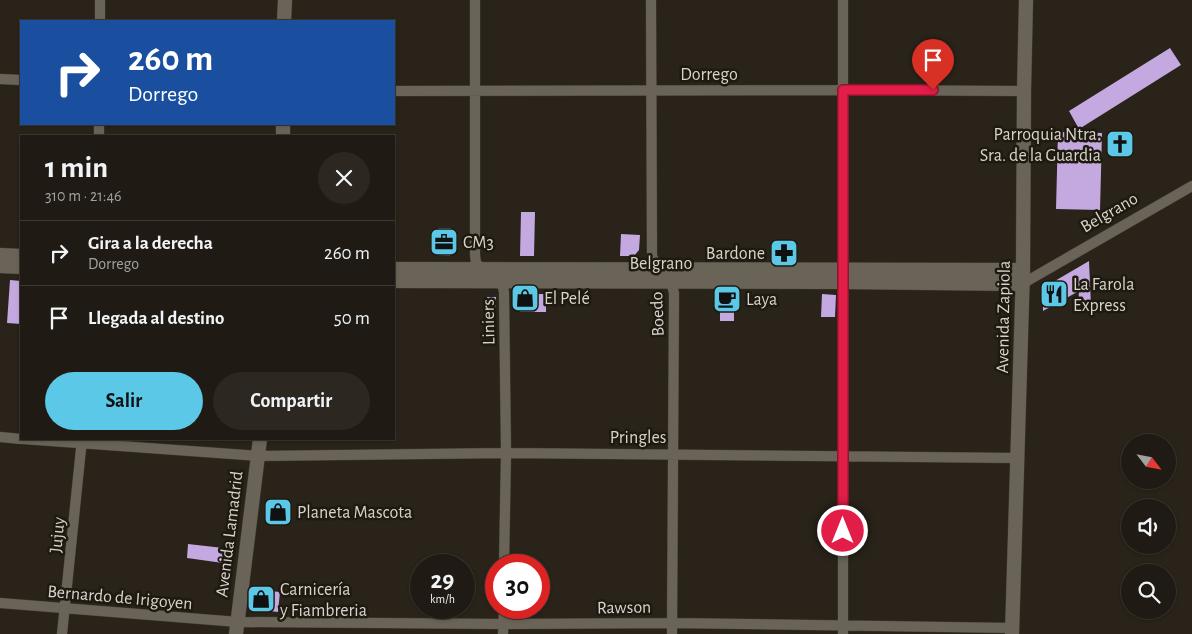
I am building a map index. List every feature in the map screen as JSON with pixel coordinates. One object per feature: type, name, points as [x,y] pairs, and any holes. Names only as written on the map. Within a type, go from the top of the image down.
[{"type":"main road","points":[[284,20],[285,0]]},
{"type":"main road","name":"Avenida Zapiola","points":[[1012,631],[1023,277],[1026,0]]},
{"type":"main road","points":[[0,255],[20,256]]},
{"type":"main road","points":[[0,266],[20,268]]},
{"type":"main road","name":"Belgrano","points":[[395,269],[661,270],[843,276],[1023,277]]},
{"type":"main road","name":"Belgrano","points":[[395,281],[672,282],[843,276]]},
{"type":"main road","name":"Avenida Lamadrid","points":[[237,628],[260,440]]},
{"type":"street","points":[[100,0],[100,20]]},
{"type":"street","points":[[475,0],[475,255],[476,263],[482,270]]},
{"type":"street","name":"Boedo","points":[[651,0],[652,256],[654,262],[672,282],[674,293],[672,634]]},
{"type":"street","points":[[842,629],[843,0]]},
{"type":"street","points":[[0,79],[20,80]]},
{"type":"street","name":"Dorrego","points":[[395,91],[1024,91]]},
{"type":"street","name":"Belgrano","points":[[1023,277],[1045,270],[1192,186]]},
{"type":"street","name":"Liniers","points":[[482,270],[500,282],[504,292],[506,453],[504,554]]},
{"type":"street","name":"Pringles","points":[[0,437],[20,439]]},
{"type":"street","name":"Pringles","points":[[52,440],[258,456],[506,453],[1018,458]]},
{"type":"street","name":"Jujuy","points":[[62,634],[82,441]]},
{"type":"street","name":"Bernardo de Irigoyen","points":[[0,604],[66,609],[237,628]]},
{"type":"street","name":"Rawson","points":[[237,628],[503,629],[672,622],[842,629],[1012,631]]},
{"type":"building","points":[[1170,48],[1181,65],[1079,129],[1069,111]]},
{"type":"building","points":[[1058,132],[1102,133],[1100,210],[1056,209]]},
{"type":"building","points":[[521,212],[535,212],[534,256],[520,256]]},
{"type":"building","name":"CM3","points":[[438,228],[451,228],[450,256],[436,255]]},
{"type":"building","points":[[621,234],[640,235],[639,250],[634,256],[620,256]]},
{"type":"building","points":[[1089,261],[1091,306],[1078,307],[1079,291],[1043,311],[1043,293],[1048,285]]},
{"type":"building","points":[[10,280],[20,281],[20,324],[7,323]]},
{"type":"building","points":[[525,294],[546,294],[546,312],[520,312],[520,300]]},
{"type":"building","points":[[822,294],[836,295],[835,317],[821,317]]},
{"type":"building","points":[[720,295],[734,296],[734,321],[720,321]]},
{"type":"building","points":[[487,297],[496,297],[495,317],[485,316]]},
{"type":"building","name":"Planeta Mascota","points":[[270,499],[289,502],[286,524],[267,522]]},
{"type":"building","points":[[188,544],[232,549],[230,564],[187,558]]},
{"type":"building","points":[[257,590],[280,592],[278,612],[260,610],[256,606]]},
{"type":"place","name":"Parroquia Ntra. Sra. de la Guardia","points":[[1120,144]]},
{"type":"place","name":"CM3","points":[[444,242]]},
{"type":"place","name":"Bardone","points":[[784,253]]},
{"type":"place","name":"La Farola Express","points":[[1054,294]]},
{"type":"place","name":"El Pelé","points":[[525,298]]},
{"type":"place","name":"Laya","points":[[727,299]]},
{"type":"place","name":"Planeta Mascota","points":[[278,512]]},
{"type":"place","name":"Carnicería y Fiambreria","points":[[261,599]]},
{"type":"route","points":[[843,531],[843,90],[933,90]]}]
